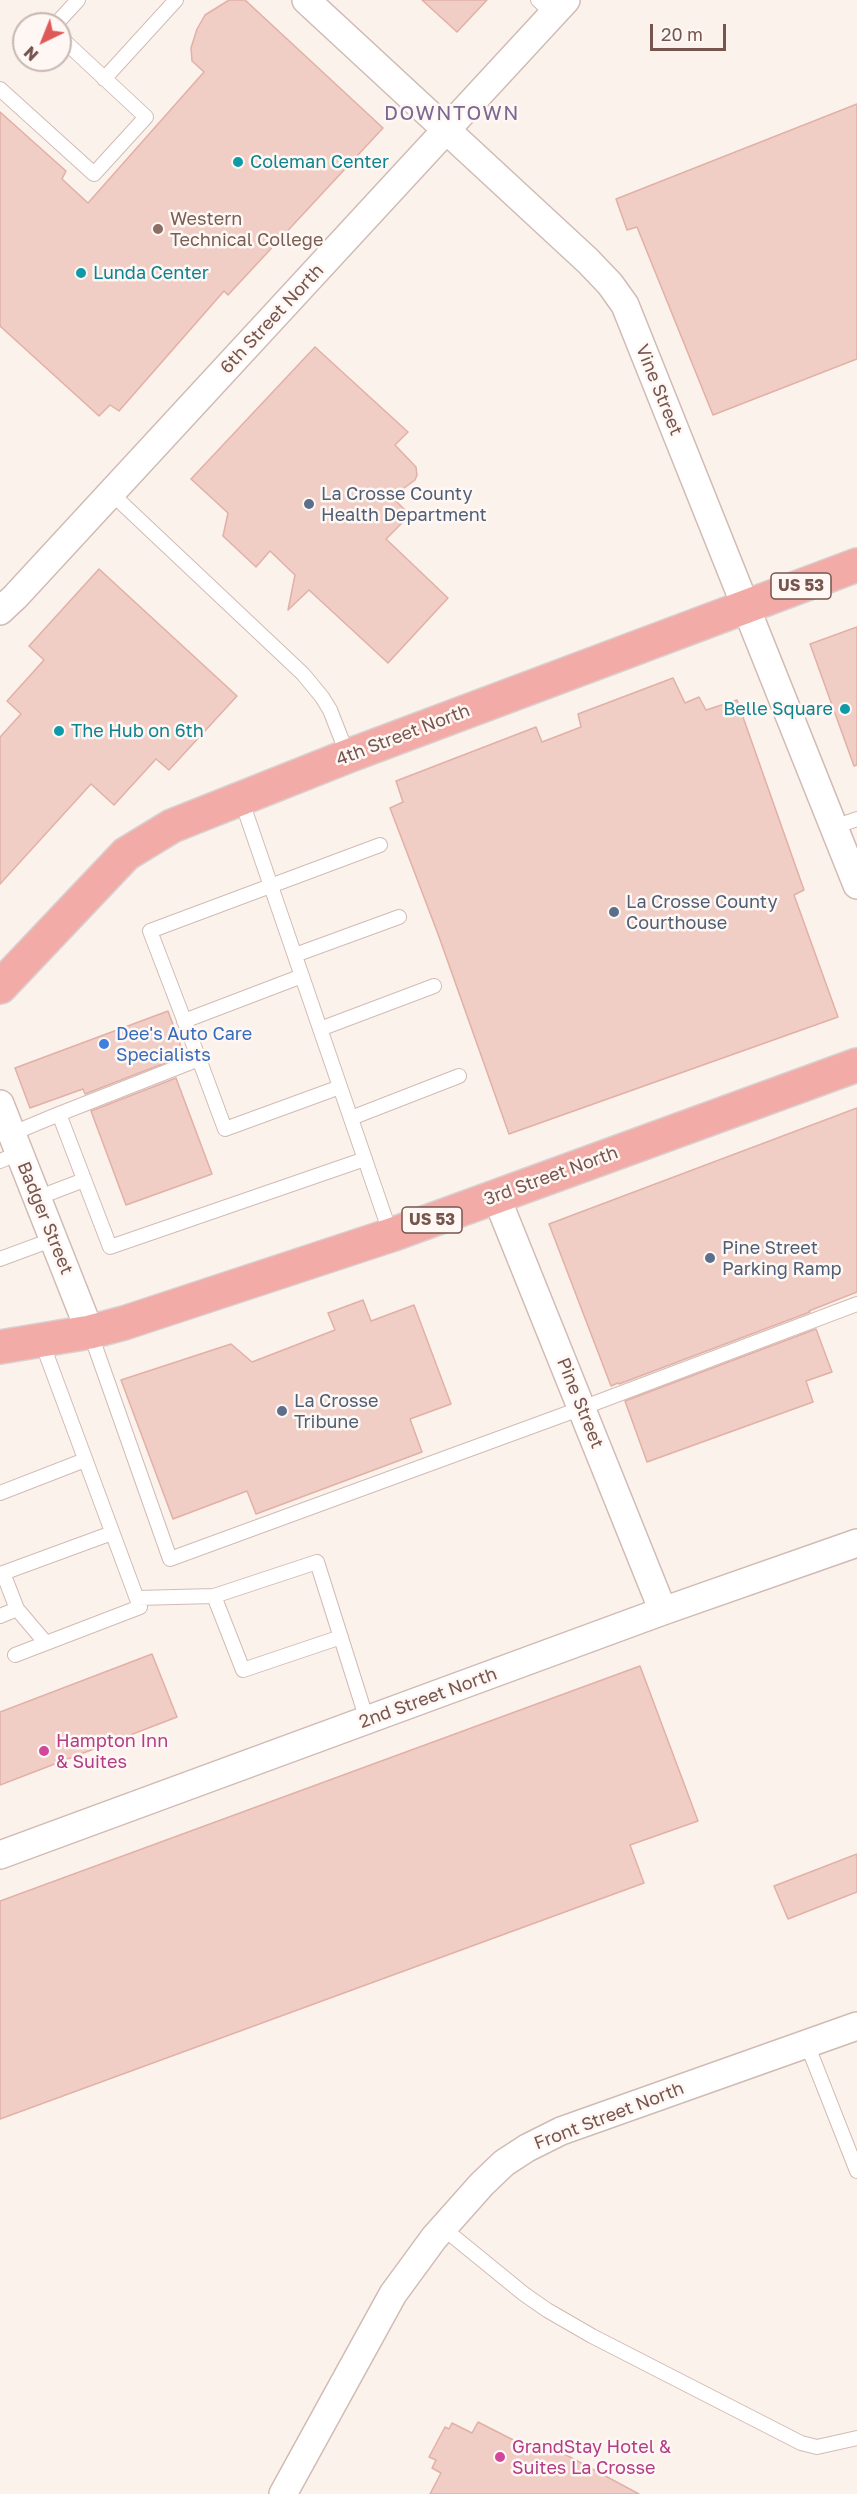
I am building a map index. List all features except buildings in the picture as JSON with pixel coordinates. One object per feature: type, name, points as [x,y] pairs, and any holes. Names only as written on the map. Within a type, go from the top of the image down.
[{"type":"highway","name":"4th Street North","points":[[0,987],[126,854],[172,826],[348,756],[857,565]]},
{"type":"highway","name":"3rd Street North","points":[[0,1347],[90,1332],[124,1323],[391,1235],[857,1065]]},
{"type":"street","name":"Vine Street","points":[[306,0],[588,261],[610,284],[625,305],[746,608],[845,823],[857,885]]},
{"type":"street","name":"6th Street North","points":[[0,611],[447,131],[552,5]]},
{"type":"street","name":"Badger Street","points":[[0,1104],[10,1150],[37,1198],[90,1332]]},
{"type":"street","name":"Pine Street","points":[[496,1196],[663,1611]]},
{"type":"street","name":"2nd Street North","points":[[0,1855],[663,1611],[857,1544]]},
{"type":"street","name":"Front Street North","points":[[283,2494],[393,2294],[443,2228],[504,2163],[527,2148],[561,2131],[857,2026]]},
{"type":"lane","points":[[67,12],[78,0]]},
{"type":"lane","points":[[104,79],[176,0]]},
{"type":"lane","points":[[0,89],[94,174],[146,117],[72,48]]},
{"type":"lane","points":[[111,493],[303,674],[330,710],[348,756]]},
{"type":"lane","points":[[241,799],[391,1235]]},
{"type":"lane","points":[[340,1087],[225,1129],[150,931],[380,845]]},
{"type":"lane","points":[[294,955],[399,916]]},
{"type":"lane","points":[[184,1021],[302,976]]},
{"type":"lane","points":[[320,1029],[434,986]]},
{"type":"lane","points":[[10,1150],[59,1114],[199,1059]]},
{"type":"lane","points":[[351,1118],[459,1076]]},
{"type":"lane","points":[[59,1114],[110,1247],[365,1159]]},
{"type":"lane","points":[[37,1198],[84,1180]]},
{"type":"lane","points":[[0,1259],[54,1239]]},
{"type":"lane","points":[[90,1332],[170,1559],[582,1408],[857,1304]]},
{"type":"lane","points":[[15,1655],[140,1606],[41,1340]]},
{"type":"lane","points":[[0,1493],[85,1460]]},
{"type":"lane","points":[[45,1642],[17,1609],[2,1574],[112,1533]]},
{"type":"lane","points":[[137,1598],[214,1596],[317,1562],[368,1720]]},
{"type":"lane","points":[[214,1596],[243,1670],[341,1637]]},
{"type":"lane","points":[[0,1616],[17,1609]]},
{"type":"lane","points":[[807,2044],[857,2170]]},
{"type":"lane","points":[[443,2228],[547,2310],[592,2336],[801,2443],[817,2447],[857,2438]]},
{"type":"place","name":"Coleman Center","points":[[238,162]]},
{"type":"place","name":"Western Technical College","points":[[158,229]]},
{"type":"place","name":"Lunda Center","points":[[81,273]]},
{"type":"place","name":"La Crosse County Health Department","points":[[309,504]]},
{"type":"place","name":"Belle Square","points":[[845,709]]},
{"type":"place","name":"The Hub on 6th","points":[[59,731]]},
{"type":"place","name":"La Crosse County Courthouse","points":[[614,912]]},
{"type":"place","name":"Dee's Auto Care Specialists","points":[[104,1044]]},
{"type":"place","name":"Pine Street Parking Ramp","points":[[710,1258]]},
{"type":"place","name":"La Crosse Tribune","points":[[282,1411]]},
{"type":"place","name":"Hampton Inn & Suites","points":[[44,1751]]},
{"type":"place","name":"GrandStay Hotel & Suites La Crosse","points":[[500,2457]]},
{"type":"district","name":"DOWNTOWN","points":[[452,114]]}]
